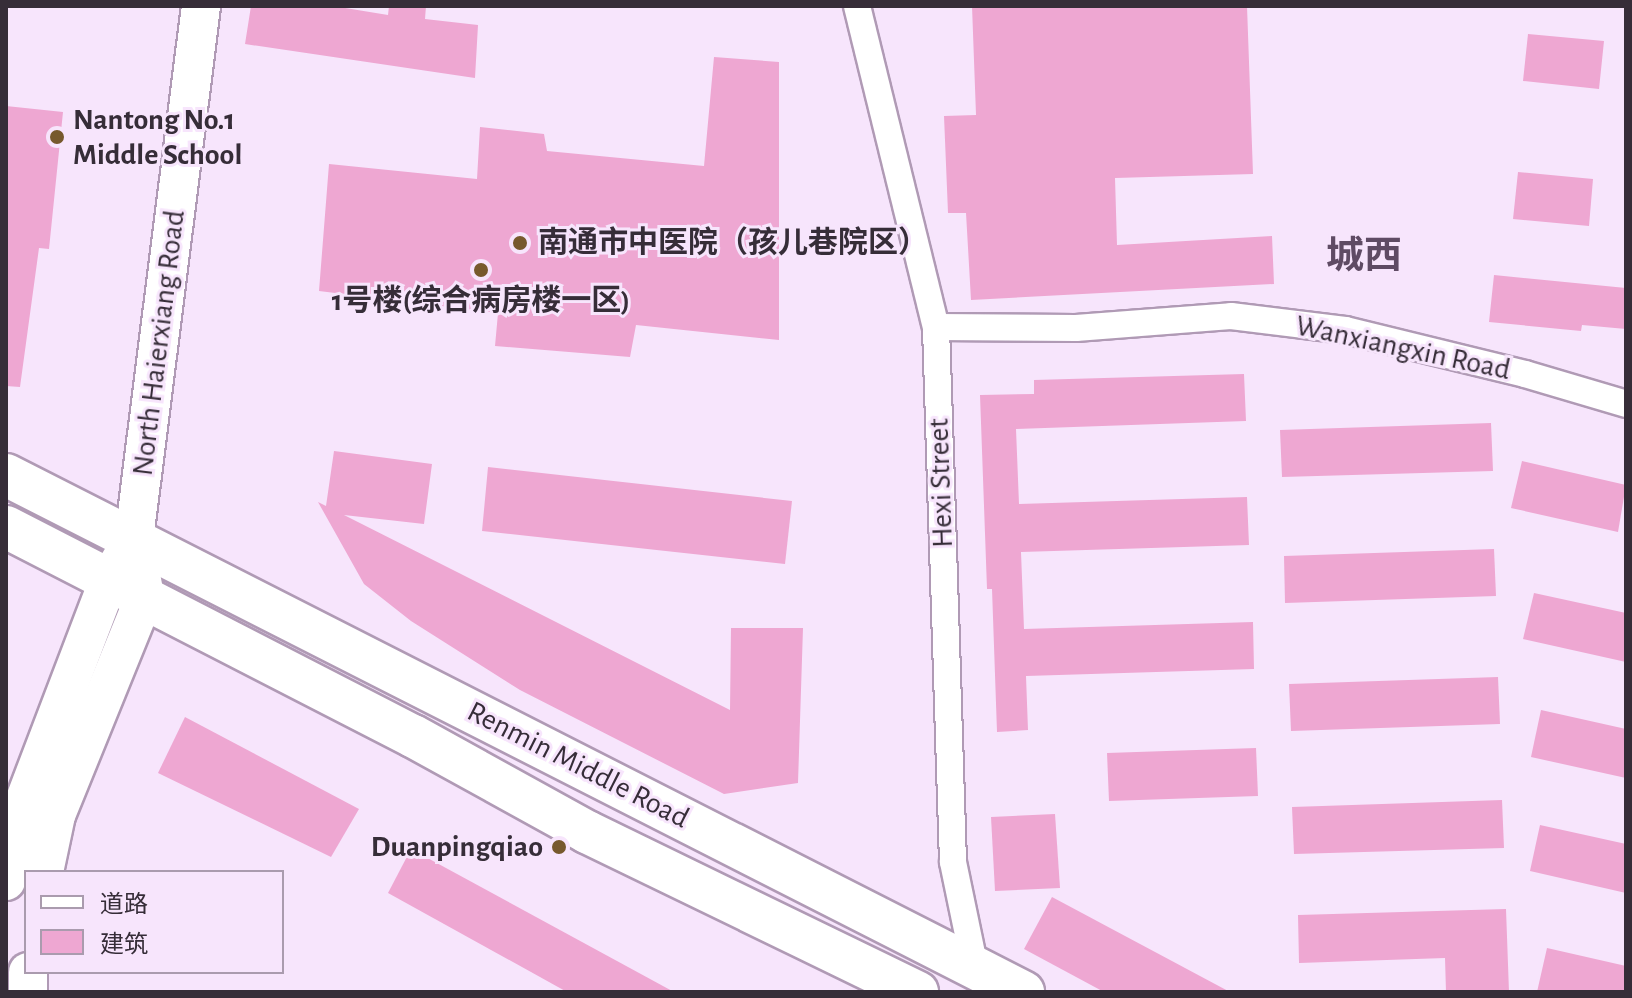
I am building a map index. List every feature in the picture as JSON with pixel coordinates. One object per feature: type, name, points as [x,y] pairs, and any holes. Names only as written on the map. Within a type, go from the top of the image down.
[{"type":"main road","name":"North Haierxiang Road","points":[[134,538],[201,6]]},
{"type":"main road","name":"Renmin Middle Road","points":[[6,475],[1023,992]]},
{"type":"main road","name":"Renmin Middle Road","points":[[6,527],[587,832],[917,992]]},
{"type":"main road","points":[[44,870],[56,815],[127,588],[134,538]]},
{"type":"main road","points":[[6,881],[19,815],[127,588]]},
{"type":"street","name":"Hexi Street","points":[[857,6],[936,327],[953,862],[975,968]]},
{"type":"street","name":"Wanxiangxin Road","points":[[936,327],[1076,328],[1231,316],[1345,330],[1525,374],[1626,404]]},
{"type":"building","points":[[251,6],[333,6],[388,15],[389,6],[426,6],[425,19],[478,25],[475,78],[245,44]]},
{"type":"building","points":[[972,6],[1247,6],[1253,174],[1115,178],[1117,245],[1272,236],[1274,284],[971,300],[966,213],[948,213],[944,116],[976,115]]},
{"type":"building","points":[[1528,34],[1604,41],[1599,89],[1523,81]]},
{"type":"building","points":[[714,57],[779,62],[779,340],[636,325],[630,357],[495,346],[498,313],[319,291],[329,164],[477,179],[480,127],[544,134],[547,151],[704,166]]},
{"type":"building","points":[[6,106],[63,112],[49,249],[39,248],[20,387],[6,386]]},
{"type":"building","points":[[1518,172],[1593,179],[1589,226],[1513,219]]},
{"type":"building","points":[[1494,275],[1626,288],[1626,329],[1582,325],[1581,331],[1489,322]]},
{"type":"building","points":[[1244,374],[1246,421],[1016,429],[1019,504],[1247,497],[1249,545],[1021,552],[1024,629],[1253,622],[1254,669],[1026,676],[1028,730],[997,732],[992,589],[987,589],[980,395],[1034,394],[1034,380]]},
{"type":"building","points":[[1491,423],[1493,471],[1282,477],[1280,430]]},
{"type":"building","points":[[334,451],[432,464],[424,524],[344,515],[730,710],[731,628],[803,628],[798,783],[724,794],[520,690],[411,621],[364,584],[318,502],[326,506]]},
{"type":"building","points":[[1522,461],[1626,485],[1618,532],[1511,508]]},
{"type":"building","points":[[488,467],[792,501],[785,564],[482,531]]},
{"type":"building","points":[[1494,549],[1496,596],[1285,603],[1284,556]]},
{"type":"building","points":[[1534,593],[1626,613],[1626,662],[1523,639]]},
{"type":"building","points":[[1498,677],[1500,724],[1291,731],[1289,684]]},
{"type":"building","points":[[1541,710],[1626,729],[1626,778],[1531,757]]},
{"type":"building","points":[[185,717],[359,809],[331,857],[158,773]]},
{"type":"building","points":[[1256,748],[1258,796],[1109,801],[1107,753]]},
{"type":"building","points":[[1502,800],[1504,848],[1294,854],[1292,807]]},
{"type":"building","points":[[1055,814],[1060,888],[995,891],[991,817]]},
{"type":"building","points":[[1540,825],[1626,844],[1626,893],[1530,871]]},
{"type":"building","points":[[411,849],[674,992],[567,992],[388,893]]},
{"type":"building","points":[[1052,897],[1230,992],[1104,992],[1024,949]]},
{"type":"building","points":[[1506,909],[1509,992],[1446,992],[1445,958],[1299,963],[1298,915]]},
{"type":"building","points":[[1547,948],[1626,966],[1626,992],[1537,992]]},
{"type":"place","name":"Nantong No.1 Middle School","points":[[57,137]]},
{"type":"place","name":"南通市中医院（孩儿巷院区）","points":[[520,243]]},
{"type":"place","name":"1号楼(综合病房楼一区)","points":[[481,270]]},
{"type":"place","name":"Duanpingqiao","points":[[559,847]]},
{"type":"district","name":"城西","points":[[1364,258]]}]
